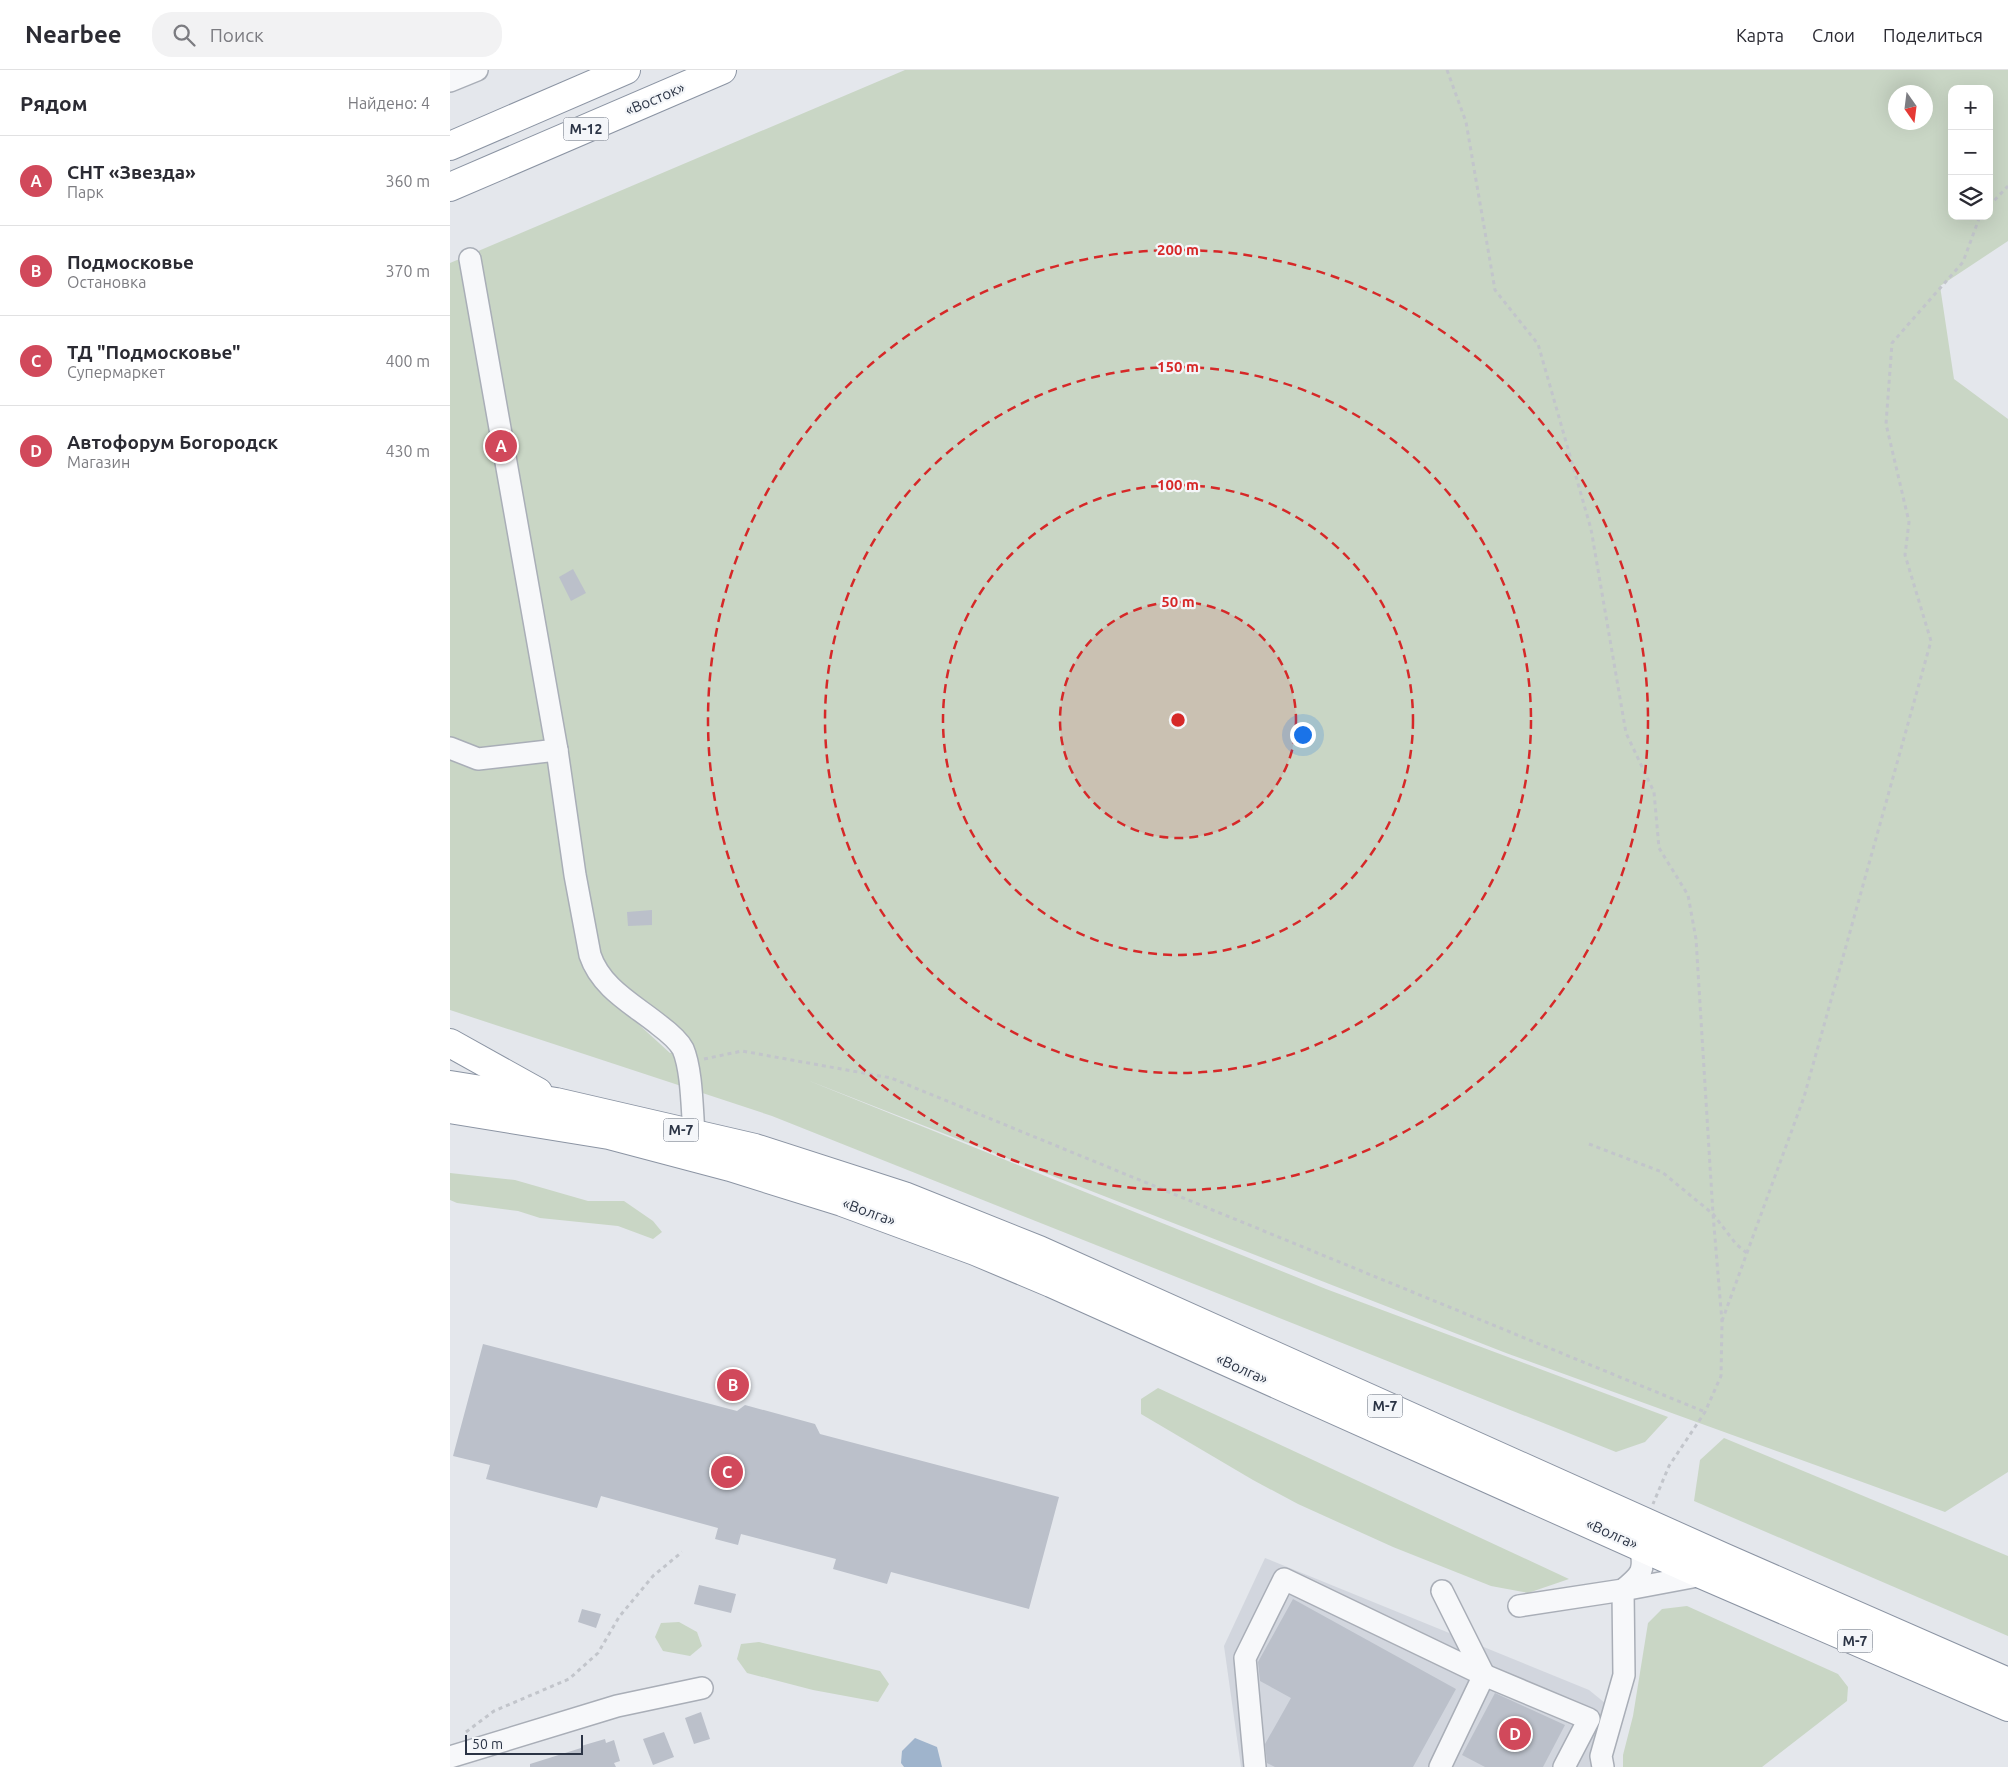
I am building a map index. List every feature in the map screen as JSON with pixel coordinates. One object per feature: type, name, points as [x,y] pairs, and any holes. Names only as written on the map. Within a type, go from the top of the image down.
[{"type":"highway","name":"М-12","points":[[450,146],[626,70]]},
{"type":"highway","name":"«Восток»","points":[[450,187],[722,70]]},
{"type":"highway","points":[[450,1043],[556,1102]]},
{"type":"highway","name":"М-7","points":[[450,1085],[556,1102],[694,1133]]},
{"type":"highway","name":"«Волга»","points":[[450,1109],[609,1134],[730,1167],[851,1205],[1050,1283],[1643,1534],[1722,1557],[2008,1682]]},
{"type":"highway","name":"«Волга»","points":[[694,1133],[756,1148],[904,1196],[1039,1250],[1643,1534],[1703,1575],[2008,1707]]},
{"type":"lane","points":[[450,81],[477,70]]},
{"type":"lane","points":[[470,260],[557,750],[574,875],[587,942],[594,967],[606,984],[669,1033],[682,1048],[687,1062],[694,1133]]},
{"type":"lane","points":[[450,748],[478,759],[557,750]]},
{"type":"lane","points":[[1603,1767],[1601,1756],[1624,1675],[1623,1590],[1642,1572],[1643,1534]]},
{"type":"lane","points":[[1519,1606],[1623,1590],[1703,1575]]},
{"type":"lane","points":[[1255,1767],[1245,1658],[1284,1578],[1484,1675],[1589,1719],[1564,1767]]},
{"type":"lane","points":[[1442,1591],[1484,1675]]},
{"type":"lane","points":[[1440,1767],[1484,1675]]},
{"type":"lane","points":[[450,1757],[617,1706],[702,1688]]},
{"type":"path","points":[[1447,70],[1466,122],[1495,290],[1538,344],[1591,529],[1626,733],[1654,792],[1659,848],[1688,895],[1696,939],[1713,1214],[1722,1322],[1721,1376],[1705,1412],[1669,1466],[1643,1534]]},
{"type":"path","points":[[1993,202],[2008,186]]},
{"type":"path","points":[[1722,1322],[1804,1097],[1931,641],[1905,555],[1909,522],[1886,424],[1892,343],[1964,262],[1979,220]]},
{"type":"path","points":[[687,1062],[742,1051],[891,1078],[1705,1412]]},
{"type":"path","points":[[1589,1144],[1662,1172],[1713,1214],[1736,1244],[1748,1254]]},
{"type":"path","points":[[465,1733],[494,1711],[569,1679],[598,1652],[619,1617],[652,1576],[682,1552]]},
{"type":"shaded area","points":[[1265,1558],[1589,1690],[1605,1703],[1597,1767],[1241,1767],[1224,1646]]},
{"type":"green space","points":[[905,70],[2008,70],[2008,241],[1940,286],[1954,379],[2008,419],[2008,1472],[1945,1512],[1506,1353],[807,1080],[1326,1289],[1668,1417],[1645,1442],[1616,1452],[772,1116],[450,1010],[450,263]],"holes":[[[601,990],[693,1051],[670,1053]]]},
{"type":"green space","points":[[450,1173],[515,1180],[588,1201],[624,1201],[653,1221],[662,1232],[653,1239],[618,1226],[540,1218],[518,1211],[457,1203],[450,1200]]},
{"type":"green space","points":[[1158,1388],[1569,1579],[1528,1593],[1491,1586],[1393,1547],[1298,1504],[1253,1480],[1141,1414],[1141,1399]]},
{"type":"green space","points":[[1724,1438],[2008,1556],[2008,1636],[1694,1501],[1700,1460]]},
{"type":"green space","points":[[1687,1606],[1838,1674],[1848,1687],[1847,1701],[1762,1767],[1623,1767],[1623,1755],[1633,1716],[1648,1623],[1662,1609]]},
{"type":"green space","points":[[679,1622],[697,1632],[702,1646],[690,1656],[663,1651],[655,1637],[661,1623]]},
{"type":"green space","points":[[759,1642],[880,1671],[889,1684],[878,1702],[813,1690],[747,1673],[737,1659],[741,1644]]},
{"type":"water","points":[[915,1738],[937,1747],[942,1767],[904,1767],[901,1763],[902,1751]]},
{"type":"building","points":[[573,569],[586,593],[571,601],[559,577]]},
{"type":"building","points":[[652,910],[652,925],[628,926],[627,912]]},
{"type":"building","points":[[483,1344],[737,1411],[745,1405],[815,1424],[820,1434],[1059,1497],[1029,1609],[891,1572],[887,1584],[833,1569],[836,1559],[741,1534],[738,1545],[715,1539],[718,1528],[601,1496],[597,1508],[486,1479],[490,1465],[453,1456]]},
{"type":"building","points":[[699,1585],[736,1594],[731,1613],[694,1604]]},
{"type":"building","points":[[1293,1599],[1456,1689],[1413,1767],[1275,1767],[1267,1763],[1265,1744],[1291,1698],[1260,1681],[1258,1662]]},
{"type":"building","points":[[582,1609],[601,1614],[596,1628],[578,1622]]},
{"type":"building","points":[[1495,1693],[1565,1725],[1543,1767],[1485,1767],[1462,1755]]},
{"type":"building","points":[[701,1712],[710,1739],[694,1744],[685,1718]]},
{"type":"building","points":[[664,1732],[674,1757],[653,1765],[643,1739]]},
{"type":"building","points":[[605,1739],[606,1743],[614,1740],[620,1761],[614,1763],[616,1767],[530,1767],[530,1764]]},
{"type":"place","name":"СНТ «Звезда»","points":[[501,446]]},
{"type":"place","name":"Подмосковье","points":[[733,1385]]},
{"type":"place","name":"ТД \"Подмосковье\"","points":[[727,1472]]},
{"type":"place","name":"Автофорум Богородск","points":[[1515,1734]]}]
